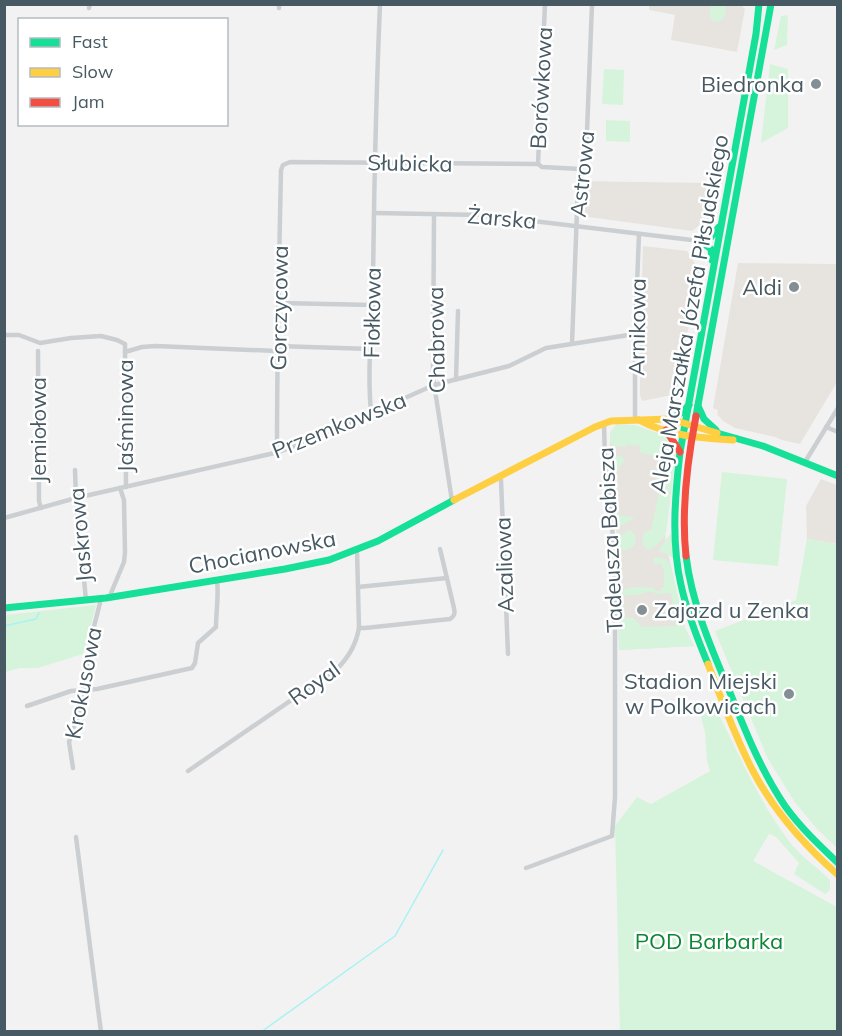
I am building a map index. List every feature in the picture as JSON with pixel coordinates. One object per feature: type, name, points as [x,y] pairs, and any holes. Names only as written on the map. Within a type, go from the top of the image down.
[{"type":"main road","name":"Aleja Marszałka Józefa Piłsudskiego","points":[[759,4],[756,32],[680,452],[674,522],[676,554],[682,591],[696,636],[753,771],[791,828],[837,875]]},
{"type":"main road","name":"Aleja Marszałka Józefa Piłsudskiego","points":[[771,4],[690,449],[683,514],[684,536],[691,588],[705,633],[750,742],[780,798],[798,822],[837,862]]},
{"type":"main road","points":[[700,241],[709,240],[714,236],[722,220]]},
{"type":"main road","points":[[700,241],[711,249],[713,266]]},
{"type":"main road","points":[[669,419],[681,413],[689,405]]},
{"type":"main road","points":[[698,406],[700,413],[718,432]]},
{"type":"main road","points":[[604,423],[616,420],[669,419],[718,432],[805,462],[837,476]]},
{"type":"main road","points":[[637,420],[666,430],[709,439],[744,441]]},
{"type":"main road","name":"Chocianowska","points":[[4,609],[99,599],[329,560],[378,541],[604,423]]},
{"type":"main road","points":[[666,430],[680,452]]},
{"type":"main road","points":[[690,449],[709,439]]},
{"type":"street","name":"Fiołkowa","points":[[371,412],[380,4]]},
{"type":"street","name":"Borówkowa","points":[[545,4],[538,164],[581,169]]},
{"type":"street","name":"Astrowa","points":[[572,344],[578,184],[586,157],[592,4]]},
{"type":"street","name":"Słubicka","points":[[283,165],[290,162],[538,164]]},
{"type":"street","name":"Gorczycowa","points":[[279,452],[277,446],[277,348],[281,170],[283,165]]},
{"type":"street","name":"Żarska","points":[[374,213],[482,215],[700,241]]},
{"type":"street","name":"Chabrowa","points":[[434,214],[432,377],[452,501]]},
{"type":"street","name":"Arnikowa","points":[[637,420],[635,334],[639,234]]},
{"type":"street","points":[[279,303],[373,305]]},
{"type":"street","points":[[456,379],[458,311]]},
{"type":"street","name":"Przemkowska","points":[[4,518],[15,513],[75,498],[279,452],[434,385],[509,366],[546,348],[635,334]]},
{"type":"street","name":"Jaśminowa","points":[[4,335],[20,335],[40,343],[101,336],[124,344],[125,552],[124,562],[111,593],[112,597]]},
{"type":"street","points":[[124,352],[156,346],[371,349]]},
{"type":"street","name":"Jemiołowa","points":[[38,351],[40,508]]},
{"type":"street","points":[[805,462],[837,408]]},
{"type":"street","name":"Tadeusza Babisza","points":[[526,868],[612,837],[615,797],[616,576],[605,462],[604,423]]},
{"type":"street","points":[[826,427],[837,432]]},
{"type":"street","name":"Jaskrowa","points":[[75,470],[75,498],[86,600]]},
{"type":"street","name":"Azaliowa","points":[[499,476],[508,654]]},
{"type":"street","points":[[359,627],[454,617],[440,549]]},
{"type":"street","name":"Royal","points":[[188,771],[338,668],[349,656],[354,648],[359,627],[357,550]]},
{"type":"street","points":[[358,587],[447,578]]},
{"type":"street","points":[[27,706],[71,691],[97,689],[192,668],[198,643],[216,627],[215,615],[219,598],[217,580]]},
{"type":"street","name":"Krokusowa","points":[[73,768],[69,742],[81,707],[90,642],[99,599]]},
{"type":"street","points":[[75,837],[101,1032]]},
{"type":"shaded area","points":[[649,5],[741,5],[745,9],[737,52],[671,40],[675,15],[649,10]]},
{"type":"shaded area","points":[[582,181],[714,183],[708,219],[692,231],[581,216]]},
{"type":"shaded area","points":[[643,246],[687,251],[699,270],[676,396],[642,401],[640,395],[640,337]]},
{"type":"shaded area","points":[[738,263],[837,264],[837,382],[800,444],[735,428],[723,421],[717,414],[718,410],[713,408]]},
{"type":"shaded area","points":[[612,436],[673,452],[664,524],[667,549],[685,628],[694,646],[619,650],[618,546],[609,464]]},
{"type":"shaded area","points":[[821,479],[837,485],[837,544],[807,539],[806,506]]},
{"type":"green space","points":[[711,5],[726,5],[722,20],[716,22],[711,19]]},
{"type":"green space","points":[[788,15],[787,45],[774,50],[781,16]]},
{"type":"green space","points":[[770,64],[788,69],[788,128],[761,143]]},
{"type":"green space","points":[[604,69],[624,70],[623,105],[602,104]]},
{"type":"green space","points":[[606,120],[630,121],[630,142],[606,141]]},
{"type":"green space","points":[[617,424],[635,425],[664,435],[674,447],[676,456],[666,533],[658,544],[649,550],[644,546],[643,538],[645,532],[651,530],[659,493],[655,488],[663,463],[659,457],[640,452],[641,446],[637,445],[634,449],[635,446],[627,444],[626,447],[612,444],[610,432]]},
{"type":"green space","points":[[623,457],[624,461],[619,471],[616,470],[613,481],[616,482],[615,505],[619,509],[619,515],[635,518],[617,528],[618,537],[630,530],[636,536],[635,544],[626,550],[619,549],[618,546],[609,464],[613,458]]},
{"type":"green space","points":[[722,472],[787,479],[778,566],[713,560]]},
{"type":"green space","points":[[671,533],[674,559],[658,551]]},
{"type":"green space","name":"Stadion Miejski w Polkowicach","points":[[807,539],[837,544],[837,848],[817,829],[794,801],[767,757],[715,631],[796,600]]},
{"type":"green space","points":[[657,557],[666,559],[671,566],[685,628],[694,646],[619,650],[619,618],[633,618],[642,627],[676,626],[671,593],[658,594],[649,591],[638,595],[619,595],[630,588],[654,588],[660,591],[664,587],[664,569],[661,568],[663,566],[659,562],[656,565],[653,562]]},
{"type":"green space","points":[[96,605],[83,654],[38,668],[20,668],[5,672],[5,615]]},
{"type":"green space","name":"POD Barbarka","points":[[703,703],[713,703],[749,776],[780,829],[796,850],[830,880],[830,890],[825,894],[794,874],[799,863],[776,837],[769,834],[753,861],[837,907],[837,1031],[620,1031],[615,826],[637,797],[651,804],[710,771],[700,713]]},
{"type":"waterway","points":[[4,626],[36,619],[39,613]]},
{"type":"waterway","points":[[261,1032],[395,936],[443,850]]},
{"type":"traffic: fast","points":[[708,664],[689,615],[678,568],[675,535],[677,485],[680,452],[756,34],[759,4]]},
{"type":"traffic: fast","points":[[696,416],[771,4]]},
{"type":"traffic: fast","points":[[700,241],[711,237],[719,227]]},
{"type":"traffic: fast","points":[[700,241],[711,249],[712,260]]},
{"type":"traffic: fast","points":[[670,419],[689,405]]},
{"type":"traffic: fast","points":[[698,406],[704,419],[716,430]]},
{"type":"traffic: fast","points":[[717,433],[763,446],[838,476]]},
{"type":"traffic: fast","points":[[4,608],[106,598],[329,560],[378,541],[454,500]]},
{"type":"traffic: fast","points":[[686,556],[693,592],[704,627],[762,766],[791,814],[838,863]]},
{"type":"traffic: slow","points":[[454,500],[595,427],[611,421],[670,419],[717,433]]},
{"type":"traffic: slow","points":[[639,420],[673,433],[733,440]]},
{"type":"traffic: slow","points":[[708,664],[740,745],[761,786],[791,827],[838,875]]},
{"type":"traffic: jam","points":[[686,556],[684,521],[686,486],[696,416]]},
{"type":"traffic: jam","points":[[666,430],[680,452]]},
{"type":"place","name":"Biedronka","points":[[816,84]]},
{"type":"place","name":"Aldi","points":[[794,287]]},
{"type":"place","name":"Zajazd u Zenka","points":[[642,610]]},
{"type":"place","name":"Stadion Miejski w Polkowicach","points":[[789,694]]}]
